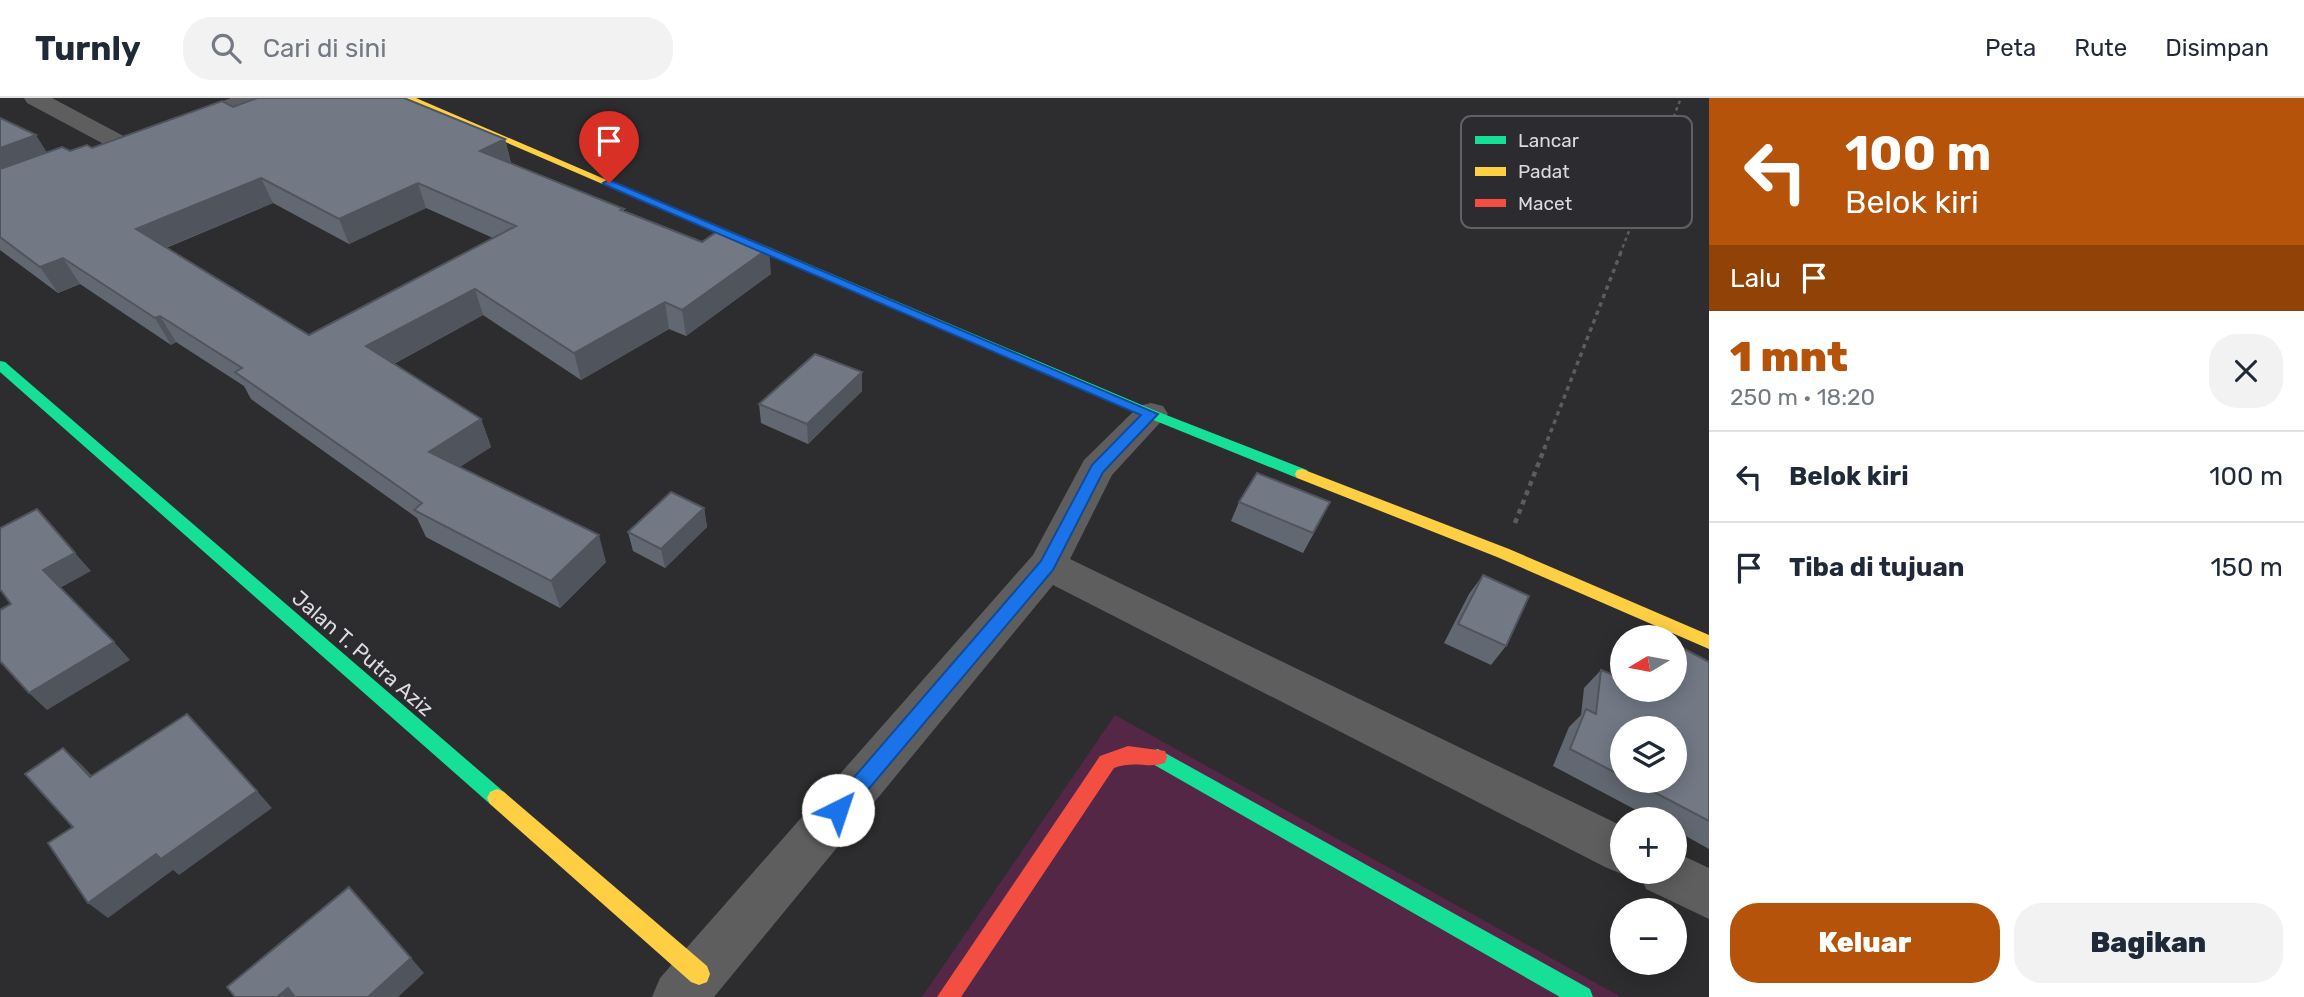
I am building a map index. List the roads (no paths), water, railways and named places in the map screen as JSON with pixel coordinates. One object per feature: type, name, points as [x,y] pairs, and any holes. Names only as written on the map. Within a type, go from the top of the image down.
[{"type":"street","points":[[36,98],[123,145]]},
{"type":"street","points":[[98,154],[252,98]]},
{"type":"street","points":[[408,98],[1151,414],[1503,553],[1709,642]]},
{"type":"street","name":"Jalan T. Putra Aziz","points":[[0,365],[689,985]]},
{"type":"street","points":[[689,985],[1047,565],[1097,469],[1151,414]]},
{"type":"street","points":[[1047,565],[1610,845]]},
{"type":"street","points":[[948,997],[1107,762],[1122,753],[1140,751],[1164,759],[1582,997]]},
{"type":"street","points":[[1687,883],[1709,894]]}]
